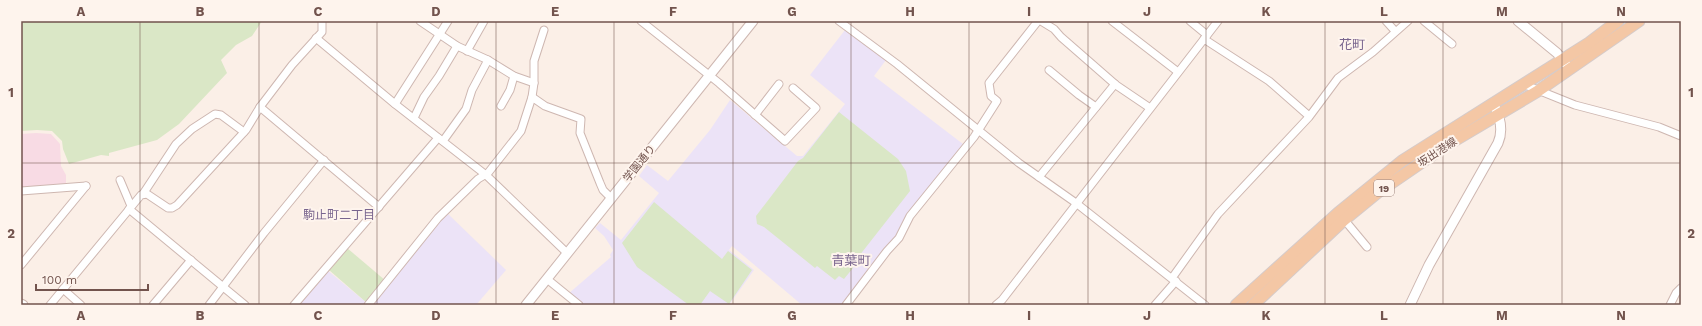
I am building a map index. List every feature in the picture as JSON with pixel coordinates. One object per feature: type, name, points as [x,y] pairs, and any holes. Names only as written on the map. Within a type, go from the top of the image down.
[{"type":"main road","name":"坂出港線","points":[[1236,305],[1341,216],[1402,161],[1589,43],[1618,21]]},
{"type":"main road","name":"坂出港線","points":[[1253,305],[1341,216],[1447,145],[1538,91],[1569,68],[1639,21]]},
{"type":"street","points":[[143,194],[150,195],[168,208],[172,208],[177,205],[244,132],[260,107],[292,65],[323,30],[322,21]]},
{"type":"street","points":[[420,21],[457,46],[488,60],[514,76],[534,83]]},
{"type":"street","points":[[395,104],[448,21]]},
{"type":"street","points":[[467,51],[484,21]]},
{"type":"street","points":[[641,21],[709,76],[785,141],[816,108],[793,88]]},
{"type":"street","name":"学園通り","points":[[526,305],[753,21]]},
{"type":"street","points":[[839,21],[897,64],[1019,163],[1076,203],[1205,305]]},
{"type":"street","points":[[846,305],[887,251],[899,238],[910,216],[979,131],[997,102],[992,96],[989,83],[1038,21]]},
{"type":"street","points":[[1041,21],[1054,29],[1061,37],[1115,84],[1150,108]]},
{"type":"street","points":[[1112,21],[1178,72]]},
{"type":"street","points":[[1190,21],[1205,37],[1269,81],[1310,116]]},
{"type":"street","points":[[1001,303],[1076,203],[1218,21]]},
{"type":"street","points":[[1386,21],[1395,31]]},
{"type":"street","points":[[1155,305],[1174,280],[1218,214],[1310,116],[1338,78],[1373,52],[1408,21]]},
{"type":"street","points":[[1424,21],[1452,44]]},
{"type":"street","points":[[1518,21],[1562,59],[1569,68]]},
{"type":"street","points":[[368,305],[438,218],[478,179],[486,175],[522,131],[532,97],[534,83],[534,61],[544,30]]},
{"type":"street","points":[[316,38],[395,104],[486,175],[567,254]]},
{"type":"street","points":[[414,118],[424,97],[446,66],[457,46]]},
{"type":"street","points":[[294,305],[379,207],[441,139],[466,108],[470,101],[472,90],[488,60]]},
{"type":"street","points":[[1049,70],[1096,107]]},
{"type":"street","points":[[501,106],[510,90],[514,76]]},
{"type":"street","points":[[755,115],[778,84]]},
{"type":"street","points":[[1040,177],[1115,84]]},
{"type":"street","points":[[1523,84],[1575,104],[1659,127],[1681,136]]},
{"type":"street","points":[[532,97],[546,106],[581,120],[580,133],[603,190],[611,198]]},
{"type":"street","points":[[1410,305],[1430,265],[1498,143],[1501,132],[1499,114],[1493,103]]},
{"type":"street","points":[[260,107],[302,144],[324,160],[379,207]]},
{"type":"street","points":[[50,305],[130,207],[143,194],[176,144],[192,129],[215,114],[221,115],[244,132]]},
{"type":"street","points":[[209,305],[264,233],[324,160]]},
{"type":"street","points":[[120,180],[130,207],[245,305]]},
{"type":"street","points":[[21,190],[86,186],[21,265]]},
{"type":"street","points":[[1341,216],[1367,247]]},
{"type":"street","points":[[154,305],[191,260]]},
{"type":"street","points":[[547,279],[567,297],[580,305]]},
{"type":"street","points":[[1670,305],[1676,293],[1681,288]]},
{"type":"street","points":[[63,289],[81,305]]},
{"type":"shaded area","points":[[845,30],[886,60],[874,76],[963,144],[910,210],[901,225],[897,237],[842,305],[802,305],[732,246],[729,250],[754,270],[729,305],[584,305],[568,294],[611,257],[610,255],[613,250],[604,236],[595,228],[600,223],[621,240],[659,193],[639,176],[647,165],[668,181],[710,130],[730,100],[797,156],[803,156],[845,104],[810,75]]},
{"type":"shaded area","points":[[21,134],[51,134],[60,144],[61,166],[66,175],[66,185],[21,193]]},
{"type":"shaded area","points":[[446,212],[506,270],[476,305],[369,305]]},
{"type":"shaded area","points":[[327,270],[367,303],[366,305],[302,305],[300,303]]},
{"type":"green space","points":[[21,21],[262,21],[252,36],[236,45],[221,60],[227,73],[179,124],[157,140],[109,153],[109,156],[101,155],[69,164],[63,149],[62,141],[52,131],[21,131]]},
{"type":"green space","points":[[839,112],[898,159],[906,171],[910,191],[852,265],[853,268],[844,279],[839,276],[835,280],[817,266],[815,268],[764,227],[757,224],[756,216],[798,161],[803,158]]},
{"type":"green space","points":[[654,202],[722,259],[728,251],[752,270],[729,304],[710,291],[700,305],[689,305],[637,267],[622,243]]},
{"type":"green space","points":[[347,248],[386,281],[367,303],[329,270]]},
{"type":"district","name":"花町","points":[[1352,44]]},
{"type":"district","name":"駒止町二丁目","points":[[339,215]]},
{"type":"district","name":"青葉町","points":[[851,260]]}]
